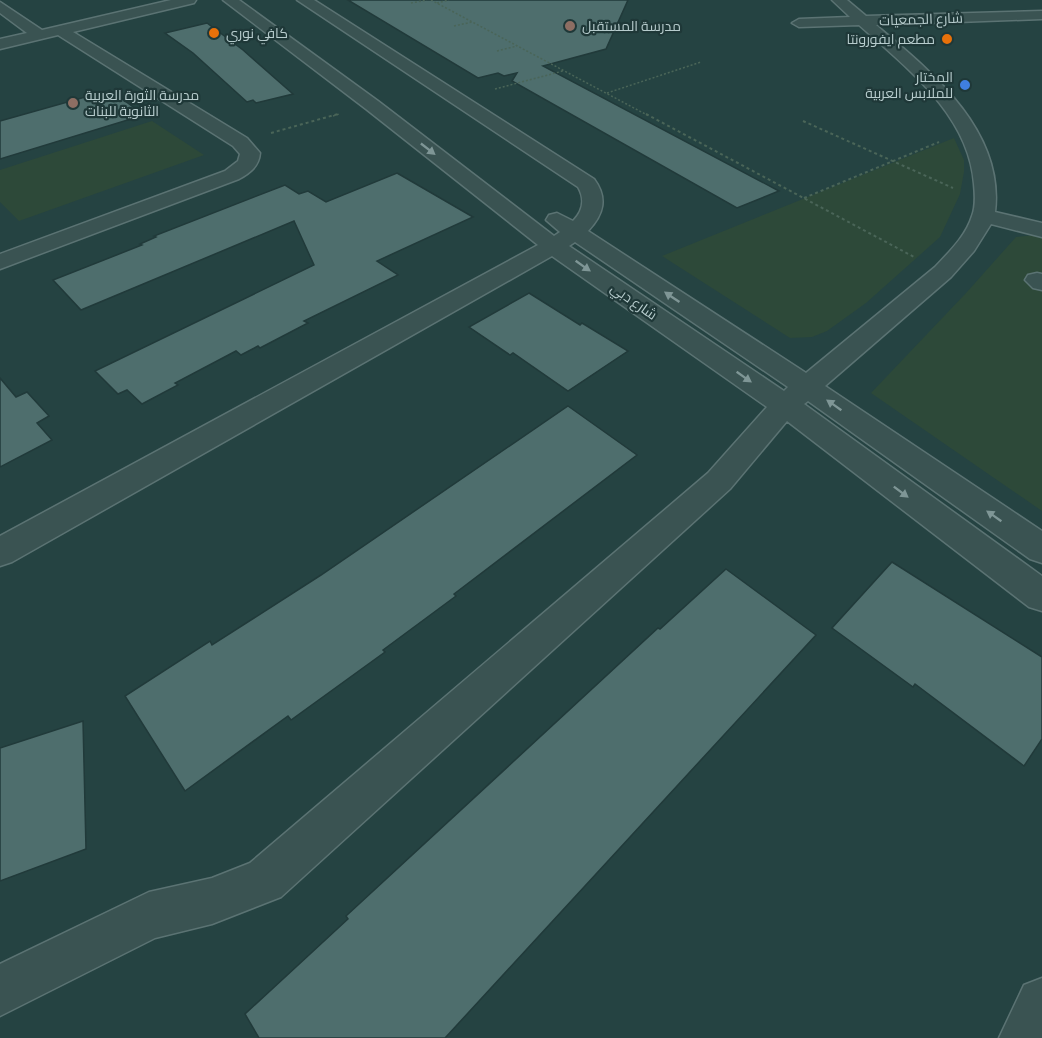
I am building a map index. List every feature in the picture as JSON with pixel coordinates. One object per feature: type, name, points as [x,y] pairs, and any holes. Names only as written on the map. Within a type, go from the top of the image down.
[{"type":"street","points":[[0,44],[189,0]]},
{"type":"street","name":"شارع دبي","points":[[230,0],[372,105],[795,396],[1042,549]]},
{"type":"street","name":"شارع دبي","points":[[251,0],[564,239]]},
{"type":"street","points":[[0,552],[564,239],[589,215],[593,206],[592,190],[587,183],[304,0]]},
{"type":"street","points":[[0,991],[149,916],[212,901],[265,881],[719,481],[795,396],[943,272],[960,253],[984,209],[984,176],[979,153],[968,130],[938,93],[839,0]]},
{"type":"street","points":[[0,6],[39,35]]},
{"type":"street","name":"شارع الجمعيات","points":[[799,23],[1042,15]]},
{"type":"street","points":[[0,262],[232,175],[244,168],[250,161],[250,153],[240,142],[60,30]]},
{"type":"street","points":[[341,43],[363,38]]},
{"type":"street","points":[[984,209],[1042,230]]},
{"type":"street","name":"شارع دبي","points":[[795,396],[1042,596]]},
{"type":"street","points":[[1025,1038],[1042,1003]]},
{"type":"path","points":[[411,3],[429,0],[436,3],[943,272]]},
{"type":"path","points":[[436,3],[449,0]]},
{"type":"path","points":[[454,27],[472,22]]},
{"type":"path","points":[[497,51],[517,46]]},
{"type":"path","points":[[606,93],[701,62]]},
{"type":"path","points":[[458,100],[563,70]]},
{"type":"path","points":[[240,142],[372,105]]},
{"type":"path","points":[[803,121],[893,161],[984,209]]},
{"type":"path","points":[[804,198],[968,130]]},
{"type":"green space","points":[[152,121],[204,155],[19,221],[0,202],[0,170]]},
{"type":"green space","points":[[954,138],[964,160],[964,172],[960,194],[940,237],[866,303],[827,331],[812,337],[790,338],[662,256]]},
{"type":"green space","points":[[1035,235],[1042,237],[1042,511],[871,393],[1016,237]]},
{"type":"building","points":[[348,0],[628,0],[606,49],[543,66],[779,191],[737,208],[512,81],[517,73],[504,76],[498,73],[478,78]]},
{"type":"building","points":[[207,23],[243,50],[293,94],[256,103],[253,100],[247,102],[193,53],[165,33]]},
{"type":"building","points":[[110,90],[144,115],[0,159],[0,121]]},
{"type":"building","points":[[397,173],[473,217],[377,261],[398,275],[304,321],[308,323],[260,348],[258,346],[241,355],[236,351],[175,383],[178,385],[142,404],[127,390],[118,394],[95,371],[314,265],[294,221],[81,310],[53,280],[142,245],[140,244],[156,237],[154,236],[285,185],[299,194],[308,191],[326,202]]},
{"type":"building","points":[[529,293],[580,325],[582,323],[628,351],[568,391],[513,353],[510,355],[469,327]]},
{"type":"building","points":[[0,378],[16,397],[27,392],[49,416],[37,423],[52,440],[0,467]]},
{"type":"building","points":[[568,406],[637,455],[454,594],[456,596],[383,650],[385,652],[291,720],[288,716],[185,791],[125,696],[210,641],[212,645],[321,575]]},
{"type":"building","points":[[892,562],[1042,657],[1042,739],[1024,766],[915,684],[913,687],[832,628]]},
{"type":"building","points":[[726,569],[816,635],[445,1038],[259,1038],[245,1014],[348,919],[346,916],[658,628],[660,629]]},
{"type":"building","points":[[83,721],[86,849],[0,881],[0,748]]},
{"type":"place","name":"مدرسة المستقبل","points":[[570,26]]},
{"type":"place","name":"كافي نوري","points":[[214,33]]},
{"type":"place","name":"مطعم ايفورونتا","points":[[947,39]]},
{"type":"place","name":"المختار للملابس العربية","points":[[965,85]]},
{"type":"place","name":"مدرسة الثورة العربية الثانوية للبنات","points":[[73,103]]}]
